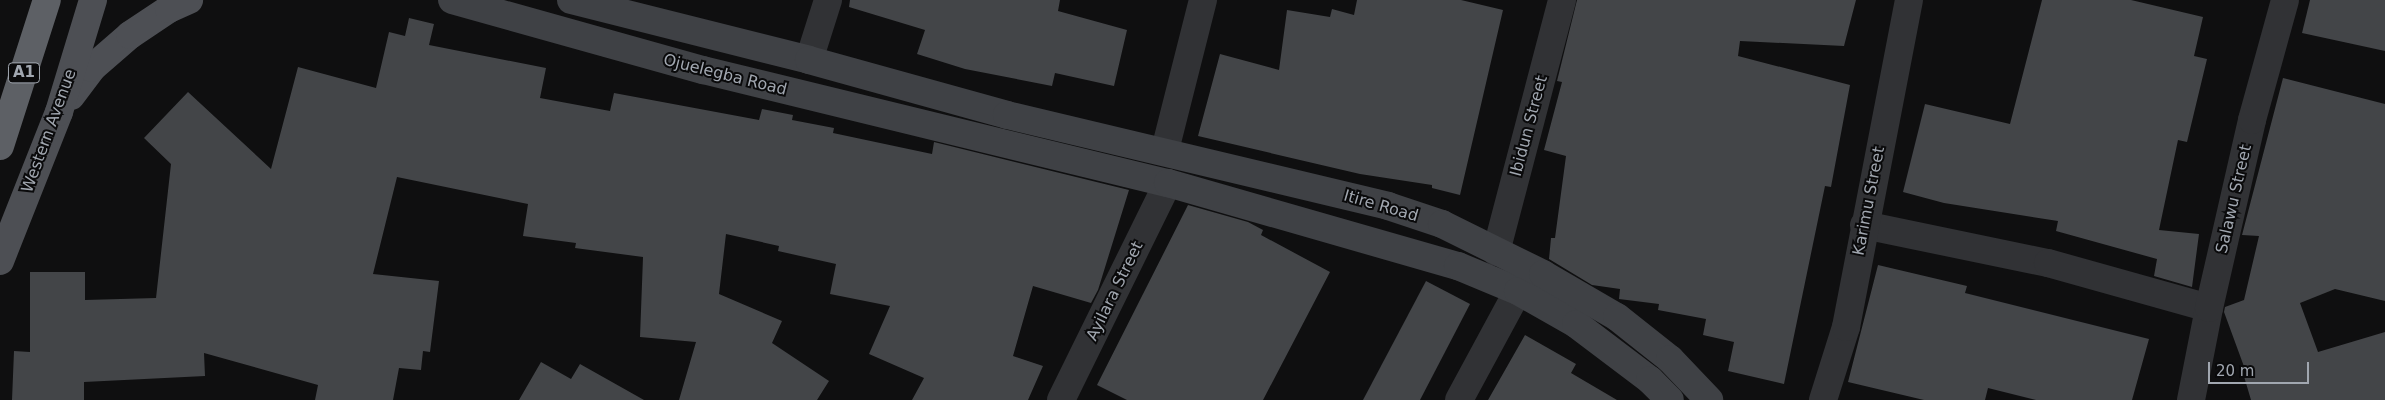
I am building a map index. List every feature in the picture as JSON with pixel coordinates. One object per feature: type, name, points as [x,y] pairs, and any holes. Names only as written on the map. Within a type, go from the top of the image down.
[{"type":"highway","name":"A1","points":[[0,146],[47,0]]},
{"type":"main road","name":"Western Avenue","points":[[0,261],[59,112],[93,0]]},
{"type":"main road","points":[[59,112],[92,68],[130,35],[169,8],[189,0]]},
{"type":"main road","name":"Ojuelegba Road","points":[[452,0],[703,70],[1168,182]]},
{"type":"main road","name":"Ojuelegba Road","points":[[571,0],[809,60],[1007,115]]},
{"type":"main road","name":"Itire Road","points":[[1007,115],[1165,150],[1388,206],[1442,224],[1543,274],[1616,317],[1670,359],[1709,400]]},
{"type":"main road","points":[[1168,182],[1431,257],[1518,291],[1576,324],[1670,400]]},
{"type":"street","points":[[809,60],[828,0]]},
{"type":"street","points":[[1165,150],[1203,0]]},
{"type":"street","name":"Ibidun Street","points":[[1496,252],[1562,0]]},
{"type":"street","name":"Karimu Street","points":[[1823,400],[1846,327],[1864,225],[1909,0]]},
{"type":"street","name":"Salawu Street","points":[[2191,400],[2209,308],[2252,120],[2285,0]]},
{"type":"street","name":"Ayilara Street","points":[[1061,400],[1168,182]]},
{"type":"street","points":[[1864,225],[2048,263],[2209,308]]},
{"type":"street","points":[[1459,400],[1518,291]]},
{"type":"building","points":[[850,0],[1060,0],[1058,11],[1127,30],[1114,86],[1055,73],[1052,86],[965,69],[917,54],[925,30],[849,7]]},
{"type":"building","points":[[1357,0],[1461,0],[1503,10],[1460,195],[1432,188],[1432,185],[1360,174],[1198,136],[1220,54],[1279,70],[1287,10],[1330,17],[1332,9],[1354,15]]},
{"type":"building","points":[[1577,0],[1856,0],[1844,46],[1740,41],[1738,56],[1850,85],[1831,187],[1825,186],[1784,384],[1728,371],[1734,342],[1703,335],[1706,319],[1658,310],[1659,304],[1619,299],[1620,289],[1592,285],[1549,259],[1551,238],[1555,238],[1566,156],[1544,150],[1562,82],[1557,81]]},
{"type":"building","points":[[2042,0],[2131,0],[2203,17],[2194,56],[2207,59],[2187,142],[2178,140],[2159,230],[2199,234],[2192,287],[2154,276],[2157,259],[2056,231],[2058,221],[1944,203],[1903,192],[1925,104],[2010,124]]},
{"type":"building","points":[[2310,0],[2385,0],[2385,51],[2302,33]]},
{"type":"building","points":[[409,18],[434,24],[429,45],[546,68],[540,98],[610,111],[614,93],[759,120],[762,109],[793,115],[792,120],[834,128],[833,133],[932,154],[934,142],[1129,190],[1098,290],[1091,303],[1033,286],[1013,356],[1043,366],[1028,400],[912,400],[924,378],[869,354],[890,306],[830,294],[836,264],[778,251],[779,246],[726,234],[719,294],[782,321],[772,343],[829,381],[817,400],[679,400],[696,342],[640,337],[643,257],[575,248],[576,243],[523,236],[528,204],[397,177],[373,274],[439,281],[430,352],[423,351],[421,370],[399,368],[393,400],[315,400],[318,385],[204,353],[205,376],[84,382],[84,400],[12,400],[14,351],[30,352],[30,272],[85,272],[85,300],[156,298],[171,164],[144,138],[188,92],[271,169],[298,67],[376,88],[389,32],[405,36]]},
{"type":"building","points":[[2283,78],[2385,104],[2385,301],[2335,289],[2300,303],[2318,352],[2385,332],[2385,400],[2251,400],[2243,373],[2246,372],[2224,312],[2225,307],[2244,300],[2259,236],[2242,235]]},
{"type":"building","points":[[1188,205],[1248,222],[1263,230],[1261,235],[1330,272],[1263,400],[1127,400],[1097,385]]},
{"type":"building","points":[[1878,265],[1967,286],[1965,293],[2149,339],[2132,400],[2036,400],[1988,388],[1985,400],[1924,400],[1848,382]]},
{"type":"building","points":[[1426,281],[1470,304],[1420,400],[1363,400]]},
{"type":"building","points":[[1525,335],[1576,364],[1571,373],[1617,400],[1488,400]]},
{"type":"building","points":[[541,362],[571,379],[580,364],[644,400],[519,400]]}]
